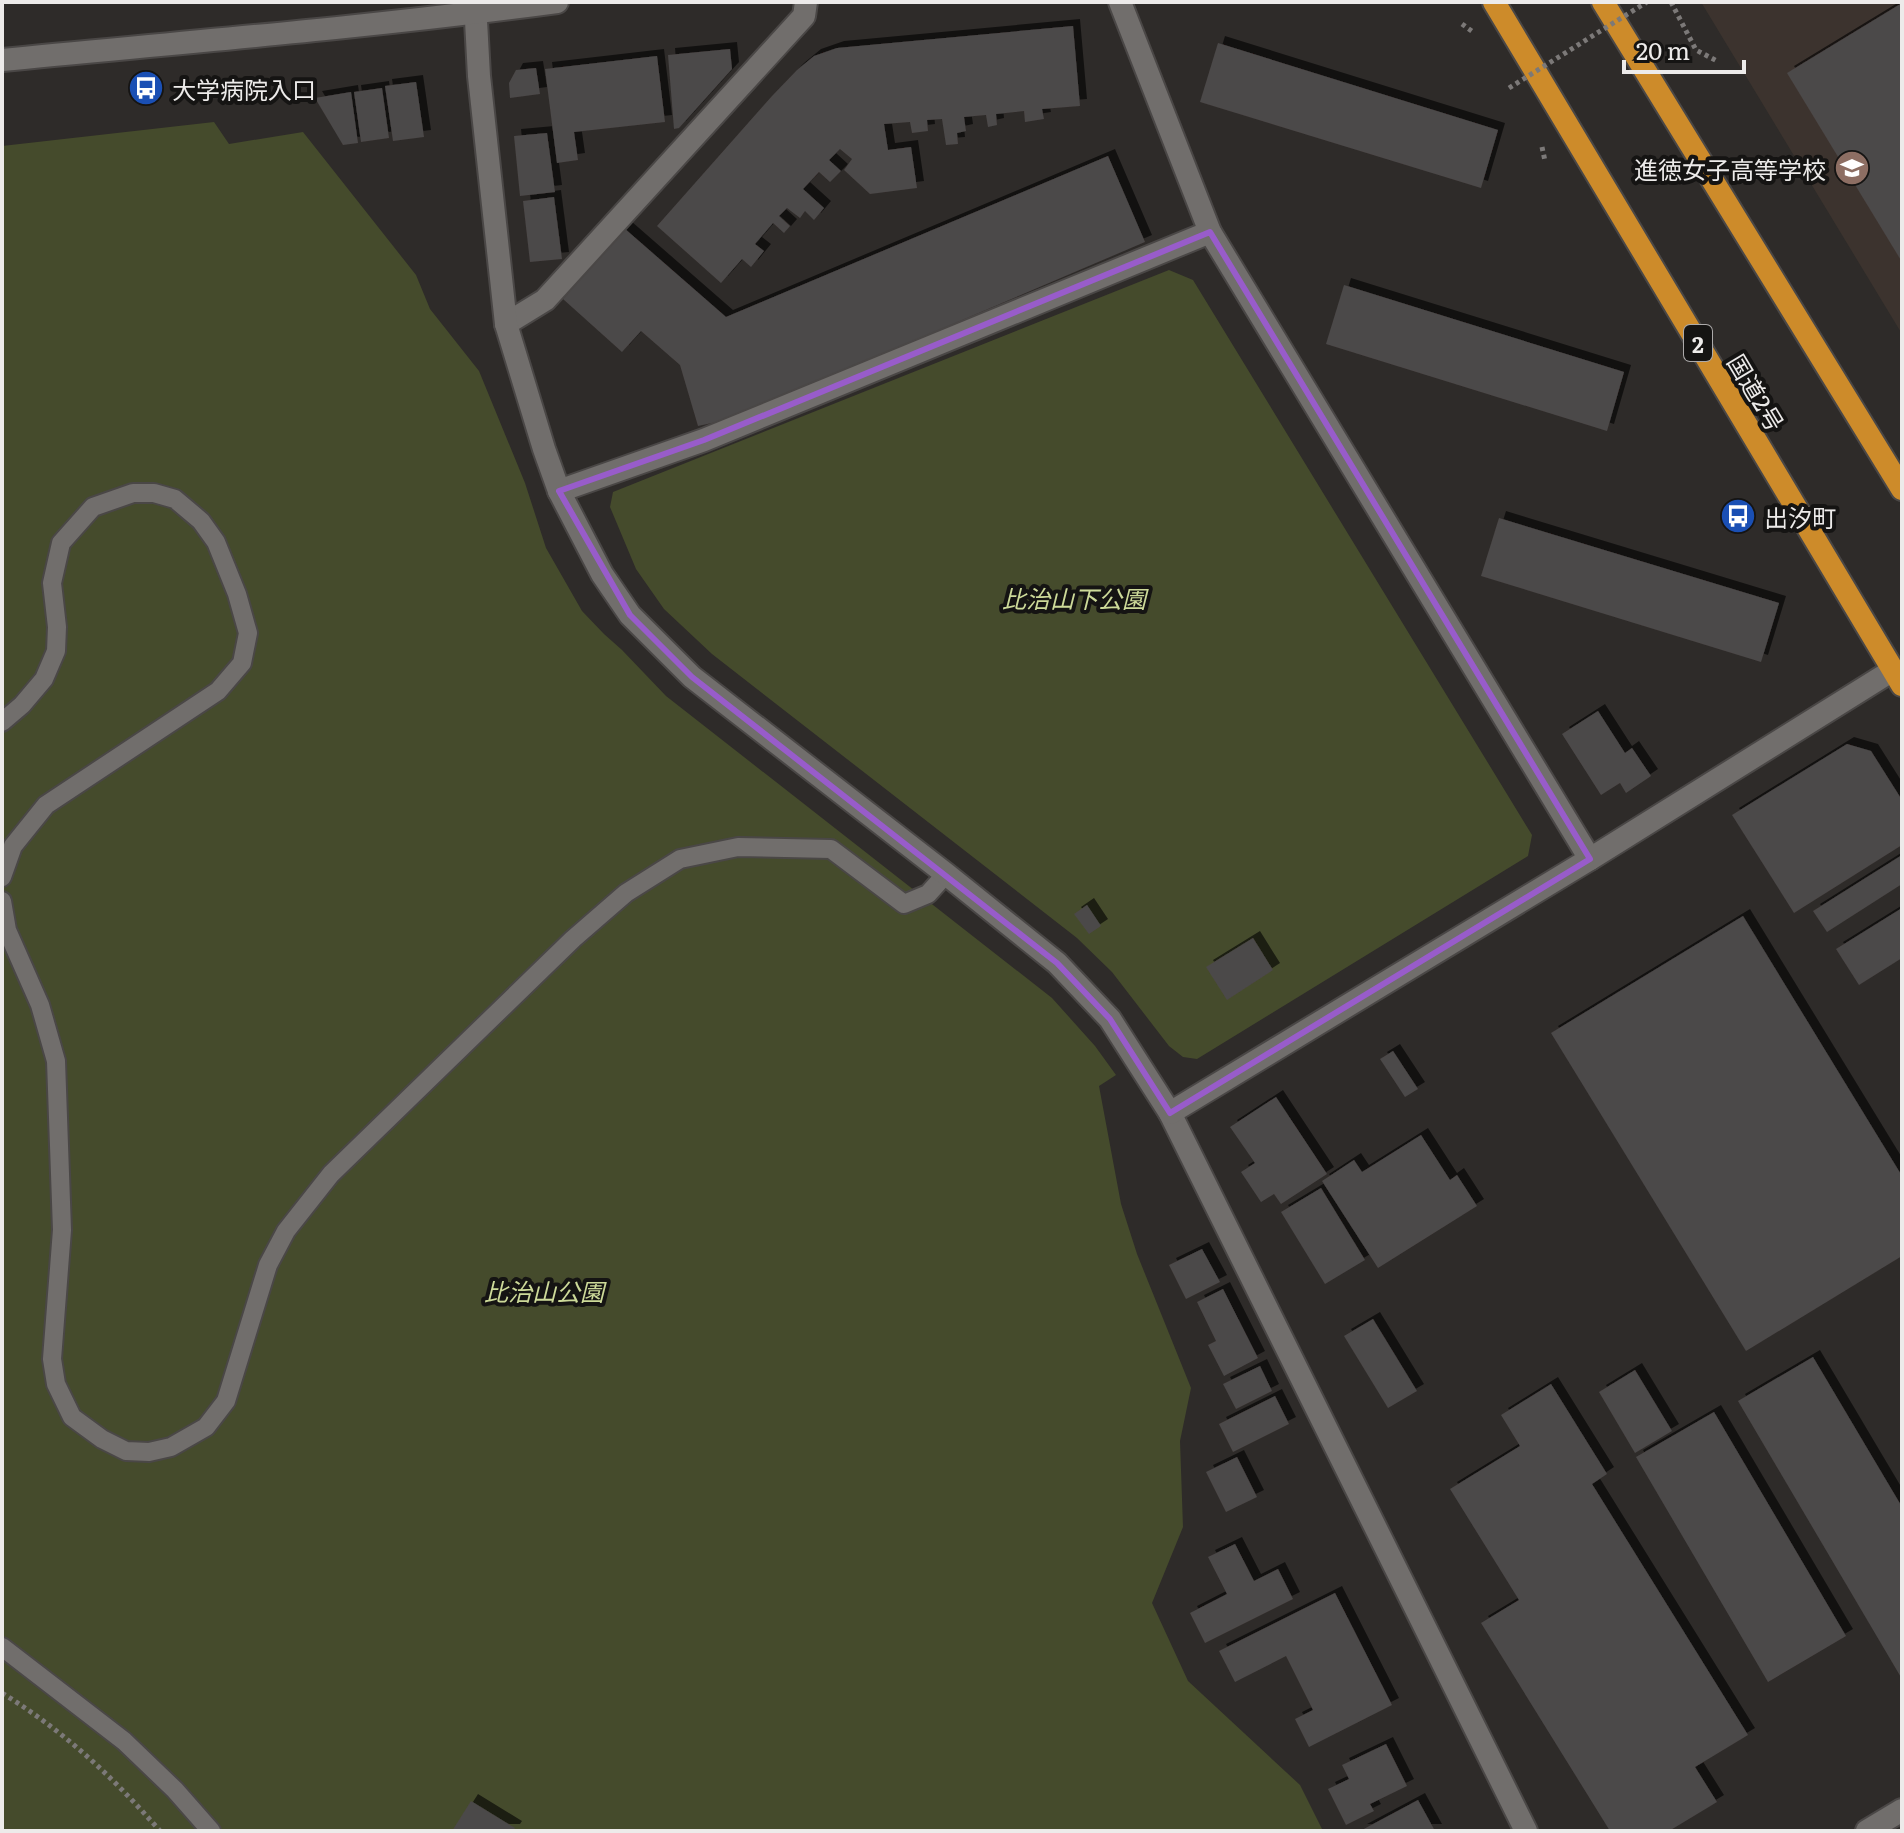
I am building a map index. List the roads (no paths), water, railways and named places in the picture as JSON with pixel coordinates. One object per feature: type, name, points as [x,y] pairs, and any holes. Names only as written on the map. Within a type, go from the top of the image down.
[{"type":"highway","name":"国道2号","points":[[1494,2],[1898,677]]},
{"type":"highway","points":[[1603,2],[1902,489]]},
{"type":"street","points":[[2,60],[476,8],[557,2]]},
{"type":"street","points":[[506,324],[545,300],[804,16],[806,2]]},
{"type":"street","points":[[1120,2],[1210,232],[1590,859]]},
{"type":"street","points":[[476,8],[479,76],[506,324],[559,491],[602,574],[630,615],[692,677],[1057,963],[1110,1019],[1170,1113],[1526,1831]]},
{"type":"street","points":[[559,491],[704,440],[1210,232]]},
{"type":"street","points":[[1170,1113],[1898,677]]},
{"type":"street","points":[[1867,1831],[1902,1810]]},
{"type":"lane","points":[[2,722],[22,705],[44,679],[56,651],[57,627],[52,583],[61,543],[93,507],[133,493],[154,493],[175,499],[201,521],[216,542],[237,594],[248,633],[242,663],[218,691],[46,805],[13,846],[2,877]]},
{"type":"lane","points":[[2,901],[7,930],[40,1005],[56,1061],[62,1230],[52,1359],[56,1384],[72,1417],[102,1439],[126,1451],[149,1452],[171,1447],[206,1427],[226,1401],[268,1265],[286,1231],[331,1174],[573,939],[626,893],[680,859],[738,847],[831,849],[904,904],[928,894],[946,874]]},
{"type":"lane","points":[[2,1647],[124,1741],[175,1790],[211,1831]]},
{"type":"place","name":"大学病院入口","points":[[146,88]]},
{"type":"place","name":"進徳女子高等学校","points":[[1852,168]]},
{"type":"place","name":"出汐町","points":[[1738,516]]},
{"type":"park label","name":"比治山下公園","points":[[1074,597]]},
{"type":"park label","name":"比治山公園","points":[[544,1290]]}]
